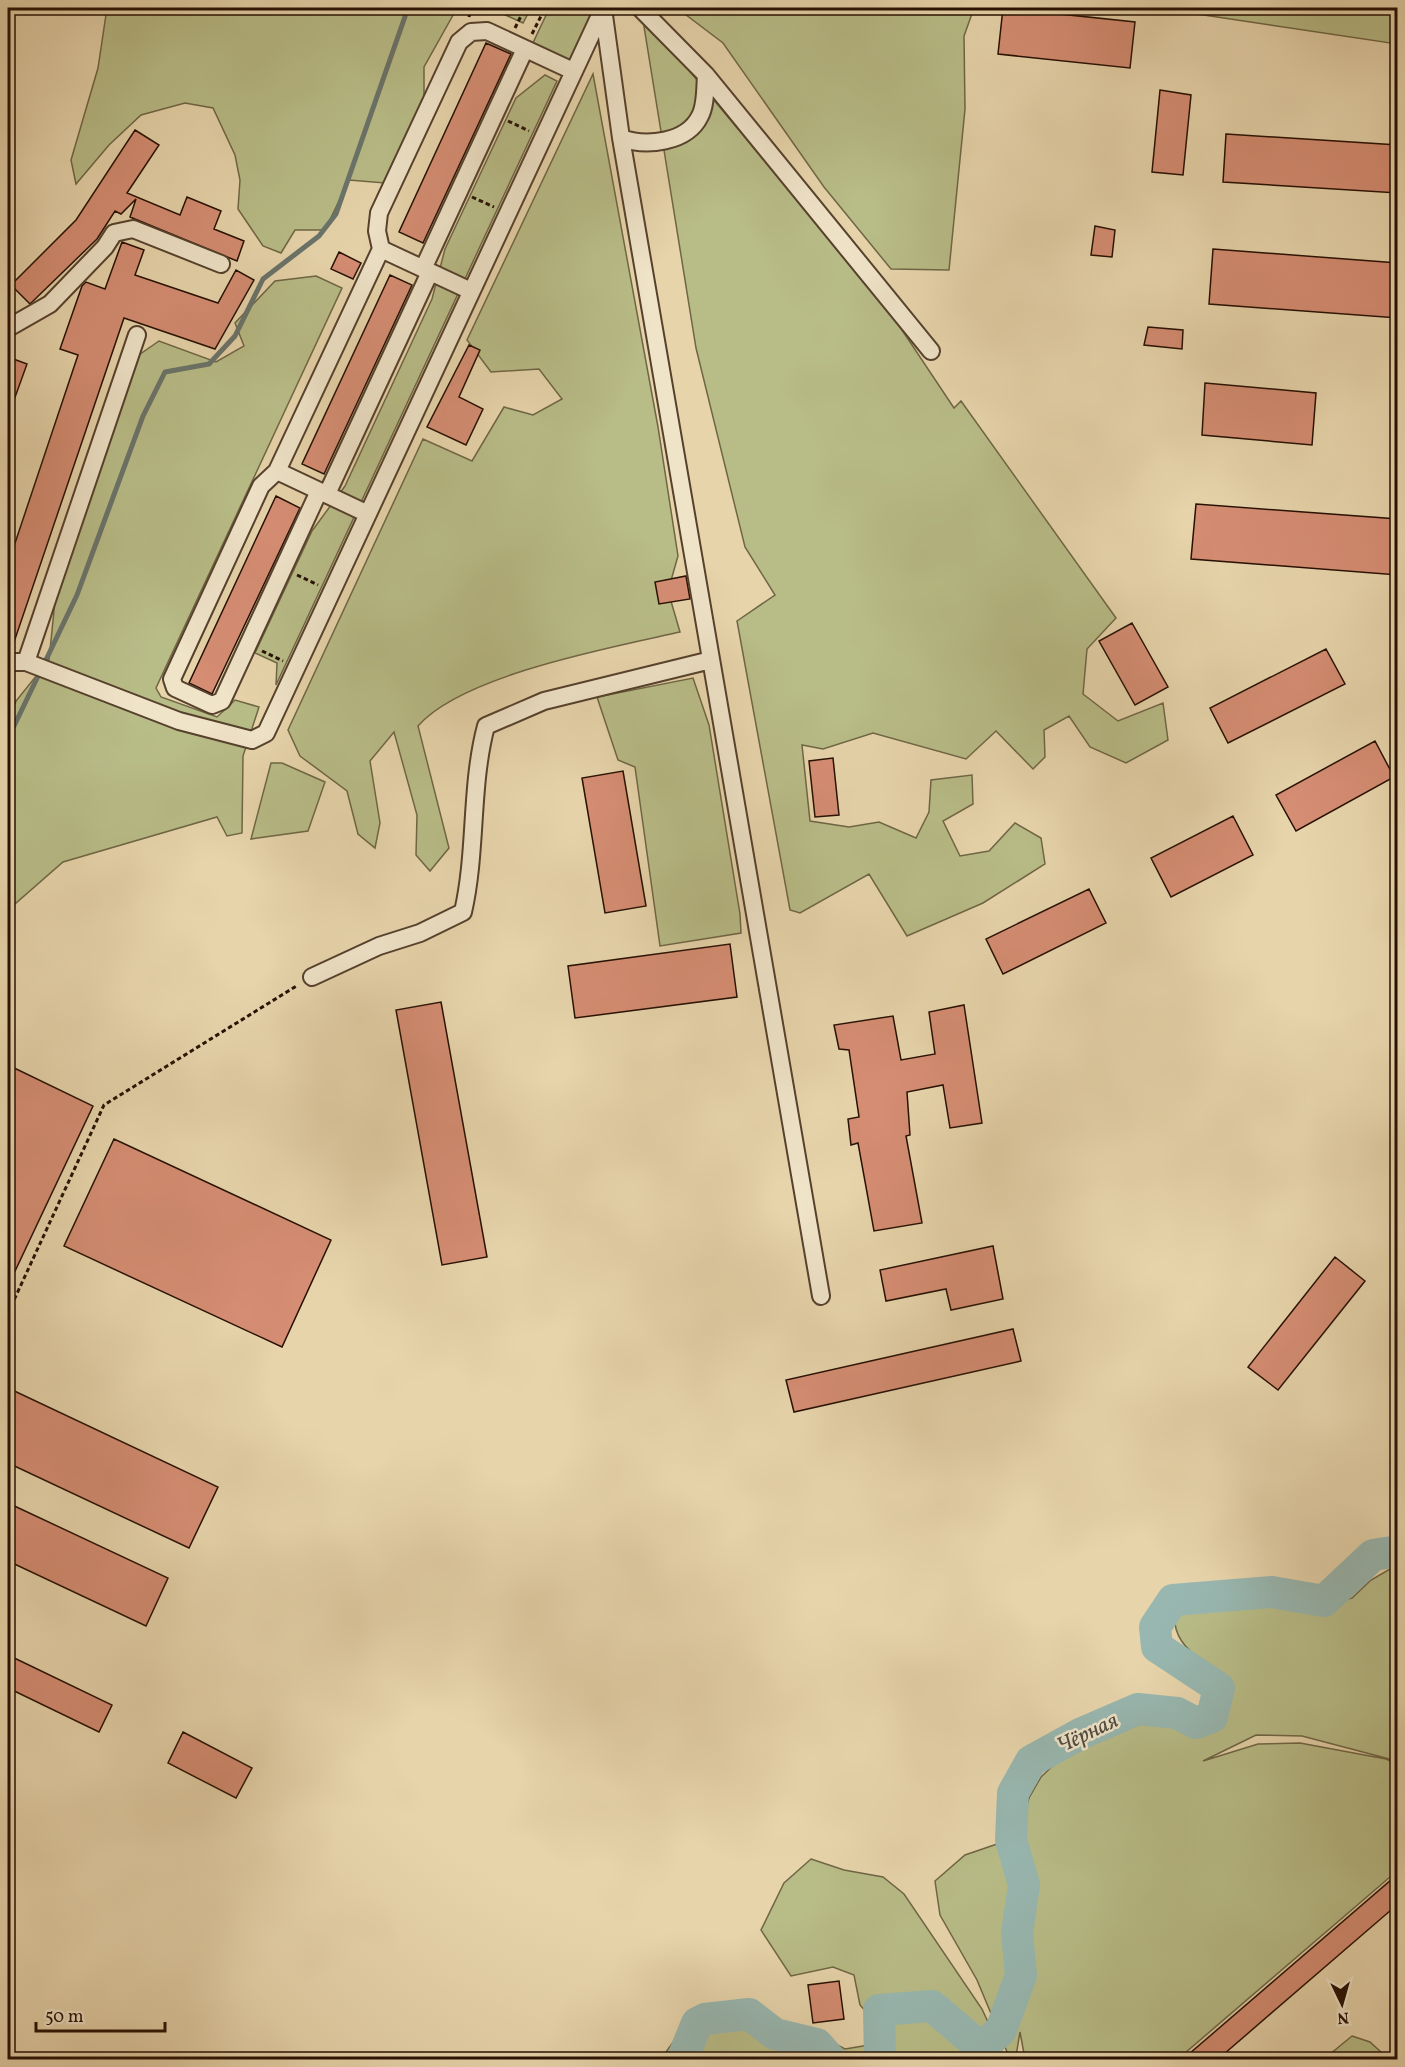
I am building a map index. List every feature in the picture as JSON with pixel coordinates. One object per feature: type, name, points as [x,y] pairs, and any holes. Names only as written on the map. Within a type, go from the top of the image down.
[{"type":"street","points":[[8,662],[26,662],[159,713],[252,740],[266,733],[603,8]]},
{"type":"street","points":[[603,8],[621,138],[821,1296]]},
{"type":"street","points":[[640,8],[706,75],[931,351]]},
{"type":"street","points":[[159,713],[173,685],[172,678],[261,486],[277,471],[381,249],[377,231],[379,213],[459,42],[471,32],[487,32],[573,71]]},
{"type":"street","points":[[173,685],[212,705],[222,701],[283,568],[323,493],[427,271],[459,191],[525,49]]},
{"type":"street","points":[[621,138],[642,142],[661,141],[691,128],[701,116],[706,75]]},
{"type":"street","points":[[8,328],[50,304],[105,247],[114,233],[124,229],[133,229],[220,264]]},
{"type":"street","points":[[381,249],[471,291]]},
{"type":"street","points":[[26,662],[137,335]]},
{"type":"street","points":[[277,471],[368,514]]},
{"type":"street","points":[[312,977],[379,946],[420,933],[464,912],[470,885],[480,752],[486,726],[544,701],[711,660]]},
{"type":"path","points":[[519,21],[525,8]]},
{"type":"path","points":[[525,49],[544,8]]},
{"type":"path","points":[[495,116],[543,138]]},
{"type":"path","points":[[459,191],[507,214]]},
{"type":"path","points":[[283,568],[332,591]]},
{"type":"path","points":[[248,645],[297,667]]},
{"type":"path","points":[[8,1313],[104,1105],[312,977]]},
{"type":"green space","points":[[107,8],[457,8],[424,67],[424,99],[385,183],[349,180],[325,230],[295,230],[281,253],[263,246],[238,209],[240,180],[235,155],[213,108],[185,103],[141,115],[109,145],[76,184],[71,160],[98,68]]},
{"type":"green space","points":[[490,8],[531,8],[523,23]]},
{"type":"green space","points":[[558,8],[592,8],[593,14],[570,63],[532,45],[548,11]]},
{"type":"green space","points":[[677,8],[974,8],[964,36],[965,109],[949,270],[891,269],[824,187],[723,43]]},
{"type":"green space","points":[[1165,8],[1397,8],[1397,44],[1197,14]]},
{"type":"green space","points":[[642,14],[886,306],[954,408],[961,401],[1116,618],[1087,649],[1083,694],[1118,721],[1163,703],[1168,740],[1126,763],[1090,747],[1069,716],[1044,730],[1045,757],[1033,769],[996,731],[966,759],[873,733],[823,749],[802,745],[810,821],[849,827],[879,822],[916,838],[929,812],[931,780],[972,775],[973,804],[943,821],[960,856],[989,851],[1015,823],[1041,838],[1045,864],[983,903],[907,936],[869,874],[800,913],[790,910],[737,621],[775,595],[745,547],[696,348]]},
{"type":"green space","points":[[593,74],[658,427],[678,556],[668,591],[680,632],[579,655],[503,678],[468,692],[439,708],[418,726],[449,848],[430,871],[416,855],[417,815],[394,732],[370,761],[380,823],[375,848],[358,834],[347,791],[300,756],[288,730],[423,439],[472,461],[504,407],[533,415],[562,399],[539,369],[491,372],[467,340]]},
{"type":"green space","points":[[545,75],[557,81],[276,685],[277,663],[255,653],[312,531],[345,486],[432,299],[445,249],[516,98]]},
{"type":"green space","points":[[316,276],[342,288],[156,688],[161,697],[217,717],[235,700],[259,707],[243,756],[242,833],[227,836],[217,817],[63,862],[8,910],[8,723],[16,701],[49,660],[56,591],[136,357],[159,341],[216,362],[244,346],[235,323],[275,281]]},
{"type":"green space","points":[[693,678],[709,725],[740,914],[741,933],[660,946],[635,767],[618,760],[597,697]]},
{"type":"green space","points":[[271,763],[282,763],[325,782],[308,831],[251,839]]},
{"type":"green space","points":[[1390,1569],[1398,1569],[1397,1761],[1302,1736],[1256,1735],[1203,1761],[1258,1744],[1300,1743],[1386,1759],[1397,1764],[1397,1871],[1178,2059],[1025,2059],[1020,2032],[1016,2056],[1010,2059],[977,1980],[940,1915],[935,1881],[965,1855],[997,1844],[1022,1825],[1029,1798],[1041,1777],[1063,1756],[1086,1742],[1138,1718],[1181,1726],[1221,1725],[1227,1705],[1225,1689],[1217,1676],[1183,1643],[1176,1628],[1175,1610],[1198,1602],[1234,1604],[1267,1597],[1313,1608],[1352,1598],[1371,1580]]},
{"type":"green space","points":[[811,1859],[844,1870],[883,1877],[904,1894],[982,2009],[1005,2059],[661,2059],[686,2024],[719,2007],[761,2014],[805,2028],[845,2049],[875,2044],[873,2020],[860,2005],[854,1975],[833,1967],[791,1976],[761,1930],[784,1883]]},
{"type":"green space","points":[[1352,2036],[1370,2042],[1381,2052],[1382,2059],[1324,2059]]},
{"type":"building","points":[[1003,8],[1135,22],[1130,68],[998,54]]},
{"type":"building","points":[[486,43],[511,54],[423,243],[399,232]]},
{"type":"building","points":[[1160,90],[1191,95],[1183,175],[1152,172]]},
{"type":"building","points":[[135,130],[159,145],[127,193],[180,215],[187,197],[221,211],[214,229],[244,241],[237,261],[130,217],[136,199],[121,214],[115,211],[97,239],[30,304],[11,285],[76,220]]},
{"type":"building","points":[[1226,134],[1398,145],[1398,193],[1223,182]]},
{"type":"building","points":[[1095,226],[1115,230],[1112,257],[1091,255]]},
{"type":"building","points":[[122,242],[144,250],[135,275],[218,303],[236,270],[254,280],[215,349],[124,318],[11,651],[8,652],[8,564],[78,355],[60,349],[82,286],[86,282],[105,289]]},
{"type":"building","points":[[1213,249],[1398,263],[1398,318],[1209,304]]},
{"type":"building","points":[[339,252],[361,263],[353,279],[331,269]]},
{"type":"building","points":[[390,275],[412,285],[324,474],[302,464]]},
{"type":"building","points":[[1148,327],[1183,330],[1182,349],[1144,345]]},
{"type":"building","points":[[469,345],[480,350],[459,397],[483,409],[466,445],[427,427]]},
{"type":"building","points":[[8,357],[27,364],[9,414],[8,413]]},
{"type":"building","points":[[1205,383],[1316,393],[1312,445],[1202,435]]},
{"type":"building","points":[[276,496],[300,508],[212,694],[189,683]]},
{"type":"building","points":[[1196,504],[1398,519],[1398,575],[1191,559]]},
{"type":"building","points":[[686,576],[690,599],[659,604],[655,582]]},
{"type":"building","points":[[1132,623],[1168,687],[1135,705],[1099,641]]},
{"type":"building","points":[[1326,649],[1345,684],[1228,743],[1210,708]]},
{"type":"building","points":[[1375,741],[1394,777],[1296,831],[1276,795]]},
{"type":"building","points":[[833,758],[839,815],[815,817],[809,761]]},
{"type":"building","points":[[623,771],[646,906],[605,913],[582,778]]},
{"type":"building","points":[[1233,816],[1253,855],[1171,897],[1151,858]]},
{"type":"building","points":[[1089,889],[1106,923],[1003,974],[986,939]]},
{"type":"building","points":[[730,944],[737,997],[575,1018],[568,966]]},
{"type":"building","points":[[441,1002],[487,1257],[442,1265],[396,1010]]},
{"type":"building","points":[[964,1005],[982,1123],[950,1128],[943,1085],[907,1092],[910,1135],[906,1136],[922,1223],[874,1231],[858,1143],[851,1145],[848,1119],[859,1117],[849,1050],[839,1049],[834,1025],[893,1016],[901,1060],[935,1054],[929,1012]]},
{"type":"building","points":[[8,1065],[93,1106],[8,1286]]},
{"type":"building","points":[[114,1139],[331,1240],[282,1347],[64,1246]]},
{"type":"building","points":[[993,1246],[1003,1299],[951,1310],[946,1289],[886,1301],[880,1270]]},
{"type":"building","points":[[1335,1257],[1365,1281],[1278,1390],[1248,1367]]},
{"type":"building","points":[[1013,1329],[1021,1361],[794,1412],[786,1380]]},
{"type":"building","points":[[8,1388],[218,1487],[189,1548],[8,1463]]},
{"type":"building","points":[[8,1503],[168,1578],[146,1626],[8,1561]]},
{"type":"building","points":[[8,1655],[112,1705],[99,1732],[8,1688]]},
{"type":"building","points":[[183,1732],[252,1768],[236,1798],[168,1763]]},
{"type":"building","points":[[1398,1874],[1398,1904],[1217,2060],[1182,2060]]},
{"type":"building","points":[[839,1981],[844,2019],[813,2023],[808,1985]]},
{"type":"waterway","points":[[44,664],[77,595],[143,416],[165,372],[209,364],[235,336],[263,279],[319,236],[336,214],[408,8]]},
{"type":"waterway","points":[[14,726],[40,672]]},
{"type":"waterway","name":"Чёрная","points":[[880,2060],[879,2010],[932,2006],[973,2041],[984,2046],[1001,2030],[1021,1975],[1017,1933],[1024,1885],[1011,1840],[1013,1793],[1031,1761],[1080,1734],[1138,1709],[1177,1713],[1196,1723],[1212,1717],[1219,1688],[1157,1647],[1155,1627],[1173,1600],[1272,1592],[1324,1601],[1373,1555],[1398,1551]]},
{"type":"waterway","name":"Чёрная","points":[[682,2060],[697,2023],[705,2019],[749,2014],[775,2034],[817,2044],[831,2060]]}]
